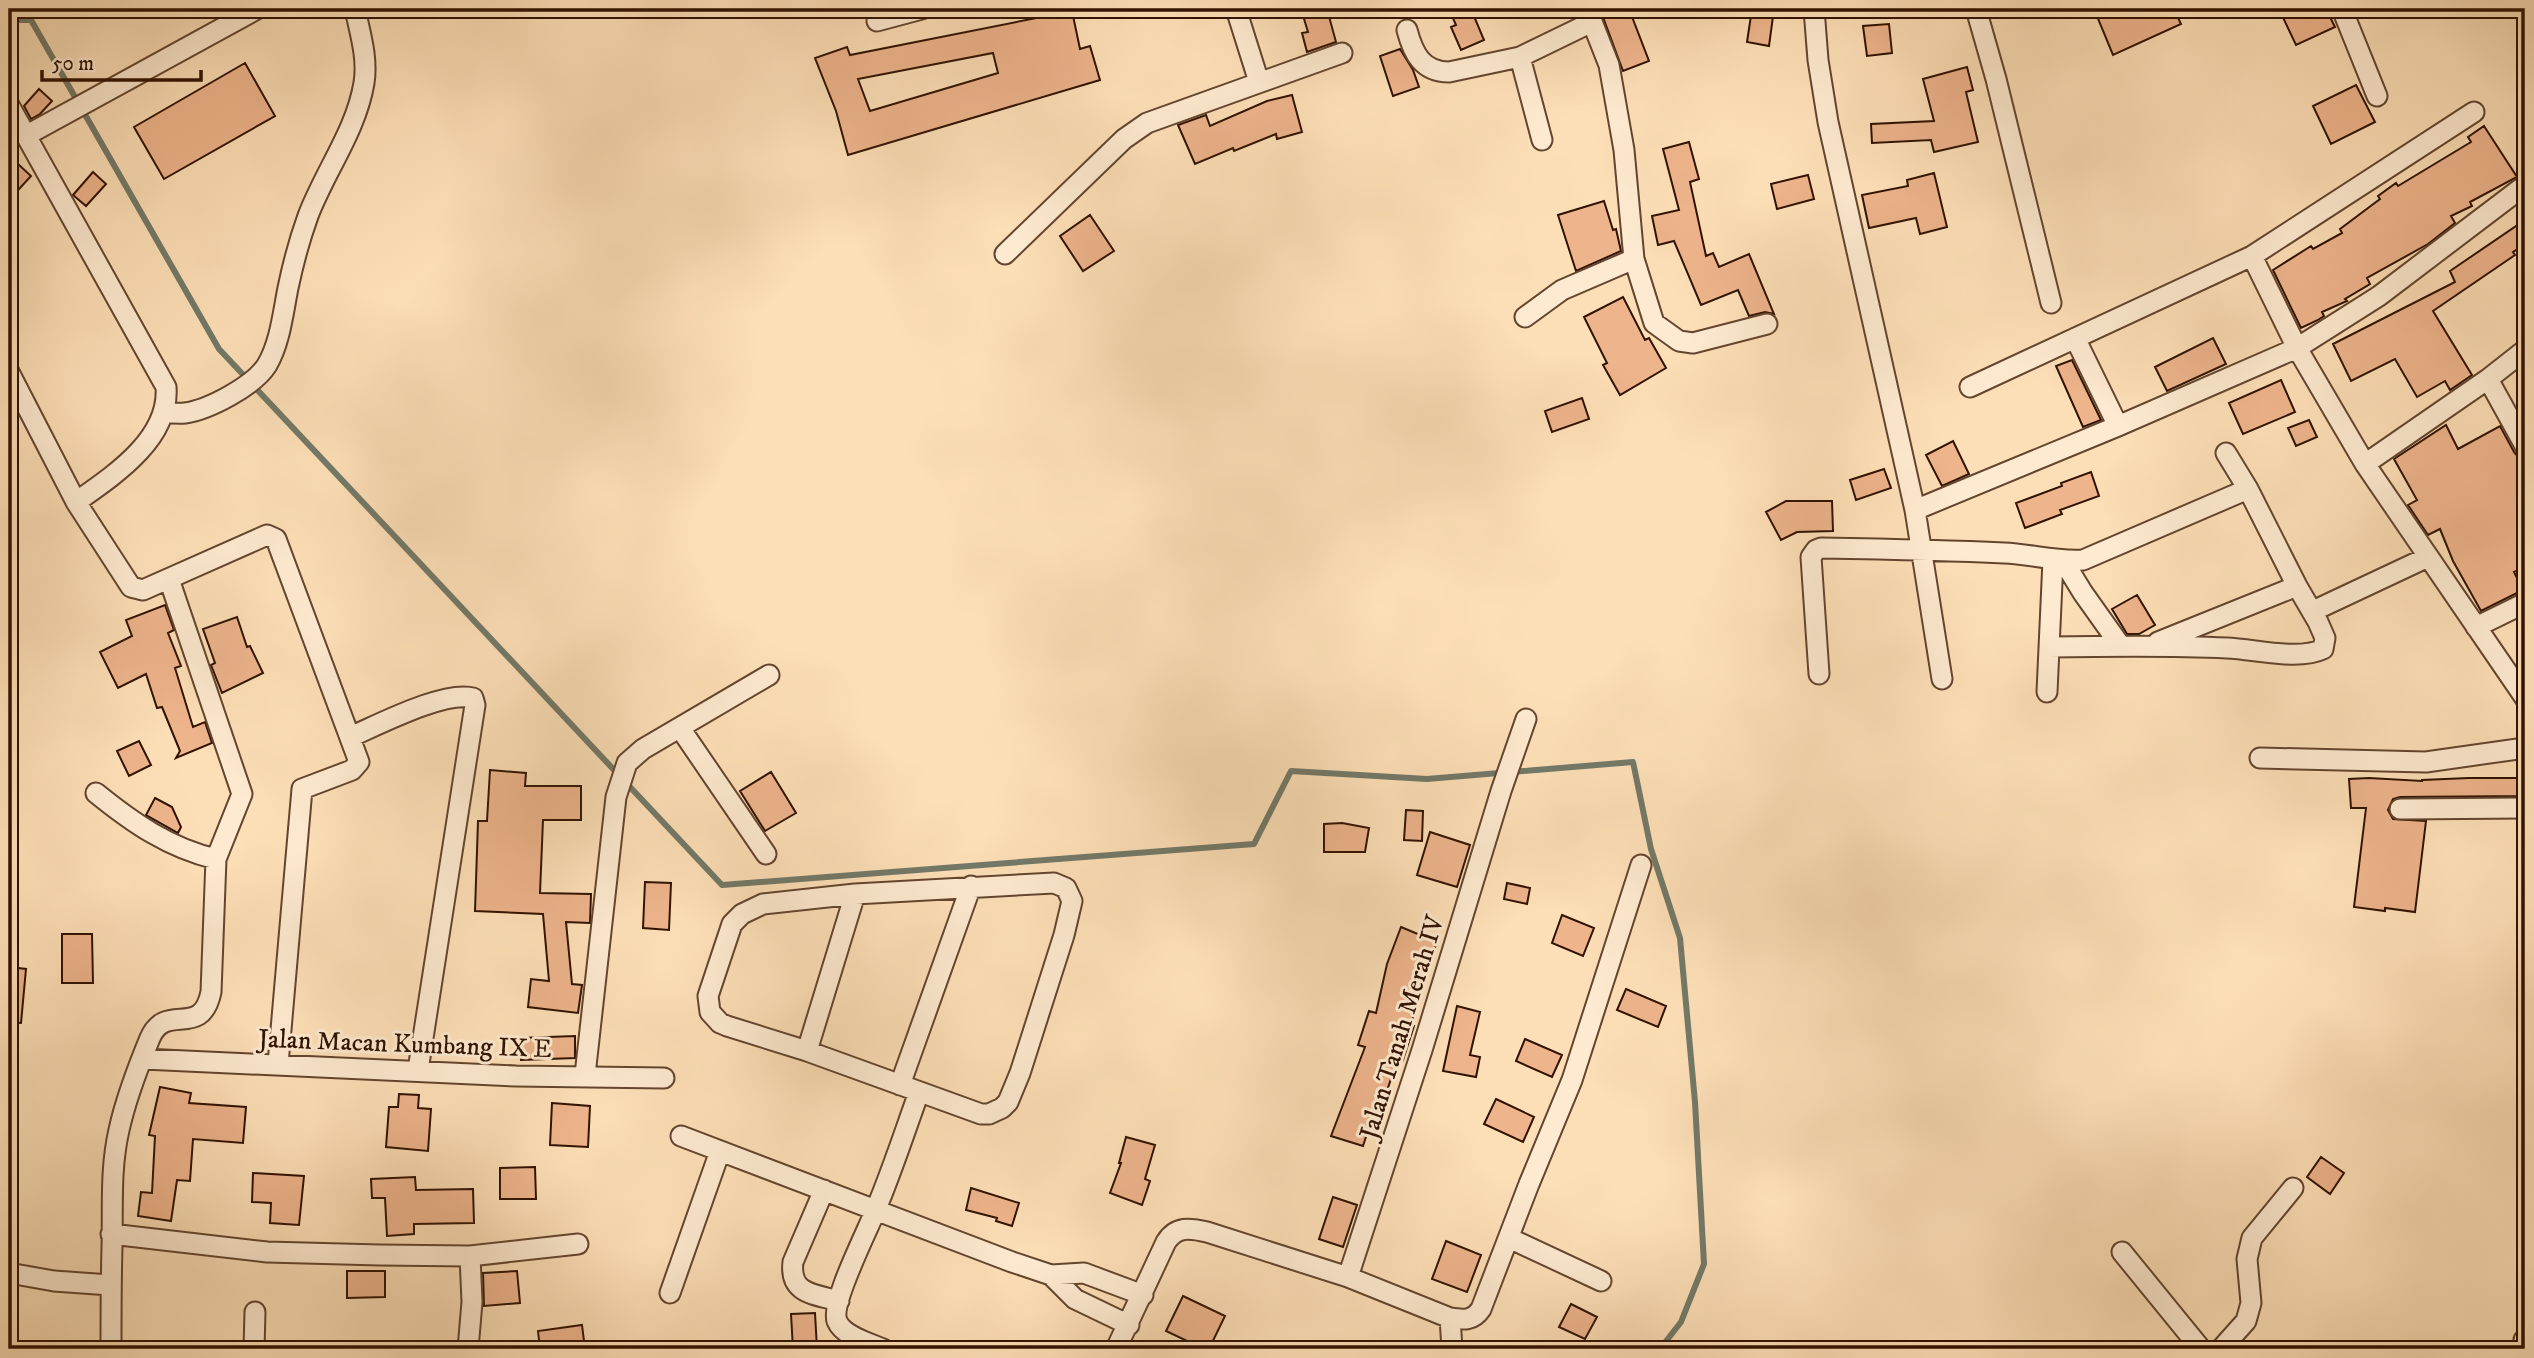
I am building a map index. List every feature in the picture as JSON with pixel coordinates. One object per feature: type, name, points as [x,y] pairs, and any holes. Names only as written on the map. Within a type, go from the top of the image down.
[{"type":"street","points":[[27,135],[257,9]]},
{"type":"street","points":[[164,412],[188,413],[220,401],[259,375],[267,365],[279,334],[289,284],[308,216],[359,105],[365,58],[355,9]]},
{"type":"street","points":[[877,21],[922,9]]},
{"type":"street","points":[[1236,9],[1259,82]]},
{"type":"street","points":[[1814,9],[1818,60],[1828,122],[1915,510],[1942,678]]},
{"type":"street","points":[[1976,9],[2051,303]]},
{"type":"street","points":[[2342,9],[2377,96]]},
{"type":"street","points":[[1407,30],[1410,41],[1424,65],[1438,72],[1520,57],[1590,15],[1609,65],[1624,150],[1634,259],[1654,323],[1679,341],[1702,342],[1767,324]]},
{"type":"street","points":[[1005,254],[1133,132],[1163,116],[1342,53]]},
{"type":"street","points":[[1520,57],[1542,140]]},
{"type":"street","points":[[9,105],[166,387],[167,401],[164,412],[140,450],[124,468],[76,502]]},
{"type":"street","points":[[1970,387],[2252,256],[2474,112]]},
{"type":"street","points":[[1915,510],[2297,348],[2379,296],[2520,189]]},
{"type":"street","points":[[2252,256],[2297,348],[2365,464],[2525,698]]},
{"type":"street","points":[[1525,317],[1562,290],[1634,259]]},
{"type":"street","points":[[2075,338],[2118,426]]},
{"type":"street","points":[[2365,464],[2488,379],[2525,349]]},
{"type":"street","points":[[9,372],[76,502],[131,587],[143,590],[267,535],[275,538],[358,758],[357,765],[352,770],[302,789],[278,1064]]},
{"type":"street","points":[[2488,379],[2525,446]]},
{"type":"street","points":[[2049,647],[2120,645],[2315,653],[2323,649],[2325,638],[2313,611],[2226,453]]},
{"type":"street","points":[[1819,674],[1811,557],[1821,548],[2028,554],[2059,561],[2083,560],[2248,489]]},
{"type":"street","points":[[2313,611],[2428,557]]},
{"type":"street","points":[[2059,561],[2120,645]]},
{"type":"street","points":[[2047,692],[2049,647],[2059,561]]},
{"type":"street","points":[[111,1349],[111,1198],[118,1131],[127,1097],[151,1037],[161,1024],[198,1016],[208,1006],[211,992],[216,859],[221,842],[241,802],[240,784],[169,579]]},
{"type":"street","points":[[2148,646],[2297,586]]},
{"type":"street","points":[[2476,627],[2525,603]]},
{"type":"street","points":[[585,1075],[618,788],[626,763],[636,753],[769,675]]},
{"type":"street","points":[[350,737],[427,704],[465,696],[473,698],[475,705],[418,1070]]},
{"type":"street","name":"Jalan Tanah Merah IV","points":[[1348,1277],[1422,1050],[1510,761],[1526,719]]},
{"type":"street","points":[[680,728],[766,855]]},
{"type":"street","points":[[2260,758],[2426,762],[2525,748]]},
{"type":"street","points":[[96,793],[130,820],[162,840],[183,850],[216,859]]},
{"type":"street","points":[[2400,809],[2525,808]]},
{"type":"street","points":[[1116,1349],[1169,1237],[1177,1230],[1184,1229],[1207,1232],[1348,1277],[1450,1318],[1468,1320],[1479,1312],[1572,1080],[1642,865]]},
{"type":"street","points":[[1054,883],[1066,888],[1072,901],[1024,1060],[1008,1102],[996,1112],[989,1114],[919,1092],[720,1023],[710,1012],[708,996],[728,933],[742,914],[778,900],[971,886],[1054,883]]},
{"type":"street","points":[[900,1084],[971,886]]},
{"type":"street","points":[[807,1051],[855,894]]},
{"type":"street","name":"Jalan Macan Kumbang IX E","points":[[143,1059],[516,1076],[664,1078]]},
{"type":"street","points":[[883,1349],[841,1327],[836,1318],[839,1301],[919,1092]]},
{"type":"street","points":[[681,1136],[1051,1275],[1084,1273],[1143,1295]]},
{"type":"street","points":[[670,1293],[720,1151]]},
{"type":"street","points":[[2221,1349],[2246,1321],[2251,1303],[2248,1259],[2252,1238],[2293,1188]]},
{"type":"street","points":[[824,1190],[793,1262],[792,1274],[793,1281],[804,1291],[839,1301]]},
{"type":"street","points":[[111,1234],[267,1252],[470,1256],[578,1244]]},
{"type":"street","points":[[1509,1238],[1601,1281]]},
{"type":"street","points":[[2122,1252],[2202,1349]]},
{"type":"street","points":[[468,1349],[472,1302],[470,1256]]},
{"type":"street","points":[[9,1273],[54,1281],[110,1285]]},
{"type":"street","points":[[1051,1275],[1075,1299],[1129,1325]]},
{"type":"street","points":[[254,1349],[255,1312]]},
{"type":"street","points":[[1450,1318],[1452,1349]]},
{"type":"building","points":[[1301,9],[1327,9],[1336,42],[1307,52],[1302,33],[1308,32]]},
{"type":"building","points":[[1449,9],[1471,9],[1484,40],[1461,50],[1451,27],[1456,25]]},
{"type":"building","points":[[1600,9],[1629,9],[1649,61],[1623,71]]},
{"type":"building","points":[[1752,9],[1774,9],[1769,46],[1747,42]]},
{"type":"building","points":[[2094,9],[2174,9],[2181,24],[2113,55]]},
{"type":"building","points":[[2279,9],[2326,9],[2335,27],[2296,45]]},
{"type":"building","points":[[1072,11],[1080,49],[1090,46],[1100,80],[848,155],[836,111],[815,58],[847,47],[850,55]],"holes":[[[993,53],[998,73],[870,111],[858,79]]]},
{"type":"building","points":[[1889,24],[1892,53],[1867,56],[1863,26]]},
{"type":"building","points":[[1400,49],[1413,70],[1419,87],[1393,96],[1380,56]]},
{"type":"building","points":[[245,63],[275,116],[164,179],[134,127]]},
{"type":"building","points":[[1967,67],[1973,90],[1966,92],[1978,142],[1934,152],[1931,140],[1872,143],[1871,124],[1934,121],[1923,79]]},
{"type":"building","points":[[2356,85],[2375,122],[2331,144],[2313,106]]},
{"type":"building","points":[[39,89],[52,101],[31,119],[24,106]]},
{"type":"building","points":[[1292,95],[1302,132],[1277,139],[1276,134],[1195,164],[1178,125],[1206,115],[1210,126],[1267,101]]},
{"type":"building","points":[[2484,126],[2517,177],[2470,202],[2472,206],[2451,216],[2455,223],[2428,244],[2367,278],[2370,284],[2345,299],[2347,301],[2322,312],[2324,316],[2318,320],[2301,328],[2273,270],[2311,246],[2313,249],[2342,233],[2340,229],[2380,199],[2378,196],[2396,183],[2398,186],[2471,142],[2468,137]]},
{"type":"building","points":[[1689,142],[1699,179],[1690,182],[1706,256],[1713,253],[1719,267],[1749,254],[1774,314],[1765,312],[1749,316],[1738,290],[1701,305],[1674,241],[1658,245],[1652,216],[1679,210],[1663,149]]},
{"type":"building","points":[[18,164],[31,176],[9,200],[9,174]]},
{"type":"building","points":[[93,172],[106,184],[86,206],[73,195]]},
{"type":"building","points":[[1934,173],[1947,227],[1920,234],[1916,218],[1869,228],[1862,195],[1908,186],[1907,180]]},
{"type":"building","points":[[1808,175],[1814,199],[1777,209],[1771,184]]},
{"type":"building","points":[[1604,201],[1613,230],[1616,229],[1621,251],[1576,271],[1558,215]]},
{"type":"building","points":[[1090,215],[1114,251],[1083,271],[1060,236]]},
{"type":"building","points":[[2525,220],[2525,244],[2513,252],[2515,255],[2433,311],[2472,375],[2450,390],[2445,381],[2417,397],[2395,359],[2351,381],[2333,344],[2455,282],[2450,271]]},
{"type":"building","points":[[1623,297],[1645,340],[1649,338],[1666,368],[1620,395],[1603,365],[1607,363],[1584,317]]},
{"type":"building","points":[[2213,338],[2226,364],[2167,391],[2155,367]]},
{"type":"building","points":[[2072,360],[2101,420],[2083,427],[2056,366]]},
{"type":"building","points":[[2281,380],[2295,412],[2243,434],[2229,403]]},
{"type":"building","points":[[1582,398],[1589,419],[1552,432],[1545,411]]},
{"type":"building","points":[[2309,420],[2317,437],[2296,446],[2288,428]]},
{"type":"building","points":[[2446,425],[2458,449],[2500,426],[2514,452],[2525,465],[2525,567],[2514,572],[2523,590],[2481,611],[2453,561],[2440,529],[2428,535],[2408,505],[2417,500],[2394,459]]},
{"type":"building","points":[[1953,441],[1969,474],[1942,486],[1926,455]]},
{"type":"building","points":[[1884,469],[1891,488],[1856,500],[1850,480]]},
{"type":"building","points":[[2091,472],[2099,496],[2060,510],[2062,514],[2025,528],[2016,503]]},
{"type":"building","points":[[1786,501],[1832,501],[1833,531],[1797,532],[1781,540],[1766,512]]},
{"type":"building","points":[[2137,595],[2155,625],[2139,634],[2127,634],[2112,609]]},
{"type":"building","points":[[165,605],[174,630],[168,633],[181,666],[175,668],[193,727],[205,722],[212,743],[176,758],[180,751],[162,707],[157,708],[146,674],[118,688],[100,652],[132,636],[126,620]]},
{"type":"building","points":[[237,617],[247,647],[250,646],[263,673],[222,693],[211,665],[215,663],[203,629]]},
{"type":"building","points":[[139,741],[151,765],[129,776],[117,751]]},
{"type":"building","points":[[490,770],[526,773],[525,786],[581,786],[581,820],[543,820],[540,893],[591,894],[590,923],[566,922],[572,984],[582,985],[578,1013],[528,1007],[531,979],[549,981],[543,914],[475,911],[478,821],[487,821]]},
{"type":"building","points":[[771,772],[796,813],[765,831],[740,791]]},
{"type":"building","points":[[2525,778],[2525,796],[2393,799],[2388,810],[2393,819],[2426,821],[2415,912],[2385,908],[2385,911],[2354,907],[2366,808],[2351,808],[2349,779],[2422,781]]},
{"type":"building","points":[[155,798],[172,807],[181,827],[178,833],[146,815]]},
{"type":"building","points":[[1406,810],[1423,811],[1422,841],[1404,840]]},
{"type":"building","points":[[1342,823],[1369,828],[1365,852],[1324,852],[1324,824]]},
{"type":"building","points":[[1430,832],[1470,845],[1457,887],[1417,875]]},
{"type":"building","points":[[645,882],[671,883],[669,930],[643,928]]},
{"type":"building","points":[[1507,883],[1530,888],[1527,904],[1504,899]]},
{"type":"building","points":[[1562,915],[1594,928],[1583,956],[1552,943]]},
{"type":"building","points":[[1401,927],[1437,942],[1422,981],[1411,1025],[1414,1026],[1403,1060],[1401,1059],[1394,1080],[1391,1079],[1378,1117],[1373,1115],[1363,1146],[1331,1136],[1365,1047],[1358,1045],[1369,1011],[1376,1013],[1387,964]]},
{"type":"building","points":[[62,934],[92,934],[93,983],[62,983]]},
{"type":"building","points":[[9,967],[26,969],[21,1023],[9,1022]]},
{"type":"building","points":[[1626,989],[1666,1006],[1658,1027],[1617,1010]]},
{"type":"building","points":[[1457,1006],[1480,1012],[1470,1055],[1480,1057],[1476,1077],[1443,1071]]},
{"type":"building","points":[[575,1036],[575,1058],[521,1060],[520,1038]]},
{"type":"building","points":[[1525,1039],[1562,1055],[1552,1077],[1516,1061]]},
{"type":"building","points":[[160,1087],[191,1093],[189,1103],[246,1107],[243,1143],[193,1139],[190,1181],[177,1180],[171,1221],[138,1216],[141,1192],[152,1193],[155,1136],[149,1135]]},
{"type":"building","points":[[399,1094],[419,1095],[418,1108],[431,1109],[428,1151],[386,1147],[389,1107],[398,1107]]},
{"type":"building","points":[[1496,1099],[1534,1117],[1523,1142],[1484,1124]]},
{"type":"building","points":[[552,1103],[590,1106],[588,1147],[550,1145]]},
{"type":"building","points":[[1126,1137],[1155,1145],[1145,1179],[1150,1181],[1142,1205],[1110,1193],[1121,1163]]},
{"type":"building","points":[[2321,1157],[2344,1173],[2330,1194],[2307,1177]]},
{"type":"building","points":[[535,1167],[536,1199],[500,1199],[500,1168]]},
{"type":"building","points":[[253,1173],[304,1176],[299,1225],[270,1223],[271,1203],[252,1202]]},
{"type":"building","points":[[415,1177],[416,1190],[473,1189],[474,1223],[414,1224],[414,1234],[387,1236],[385,1198],[372,1198],[371,1179]]},
{"type":"building","points":[[971,1188],[1019,1203],[1012,1226],[996,1221],[997,1218],[966,1210]]},
{"type":"building","points":[[1333,1197],[1357,1205],[1343,1247],[1319,1239]]},
{"type":"building","points":[[1446,1241],[1481,1255],[1467,1292],[1432,1279]]},
{"type":"building","points":[[347,1271],[385,1271],[385,1297],[347,1298]]},
{"type":"building","points":[[517,1271],[520,1303],[484,1306],[483,1273]]},
{"type":"building","points":[[1183,1296],[1225,1316],[1209,1349],[1166,1331]]},
{"type":"building","points":[[1571,1304],[1597,1317],[1585,1339],[1559,1327]]},
{"type":"building","points":[[815,1313],[817,1349],[793,1349],[791,1314]]},
{"type":"building","points":[[582,1325],[585,1349],[540,1349],[538,1331]]},
{"type":"waterway","points":[[9,20],[31,20],[219,349],[722,885],[1254,844],[1291,771],[1427,779],[1633,762],[1651,849],[1680,938],[1695,1102],[1704,1264],[1681,1322],[1660,1349]]}]
